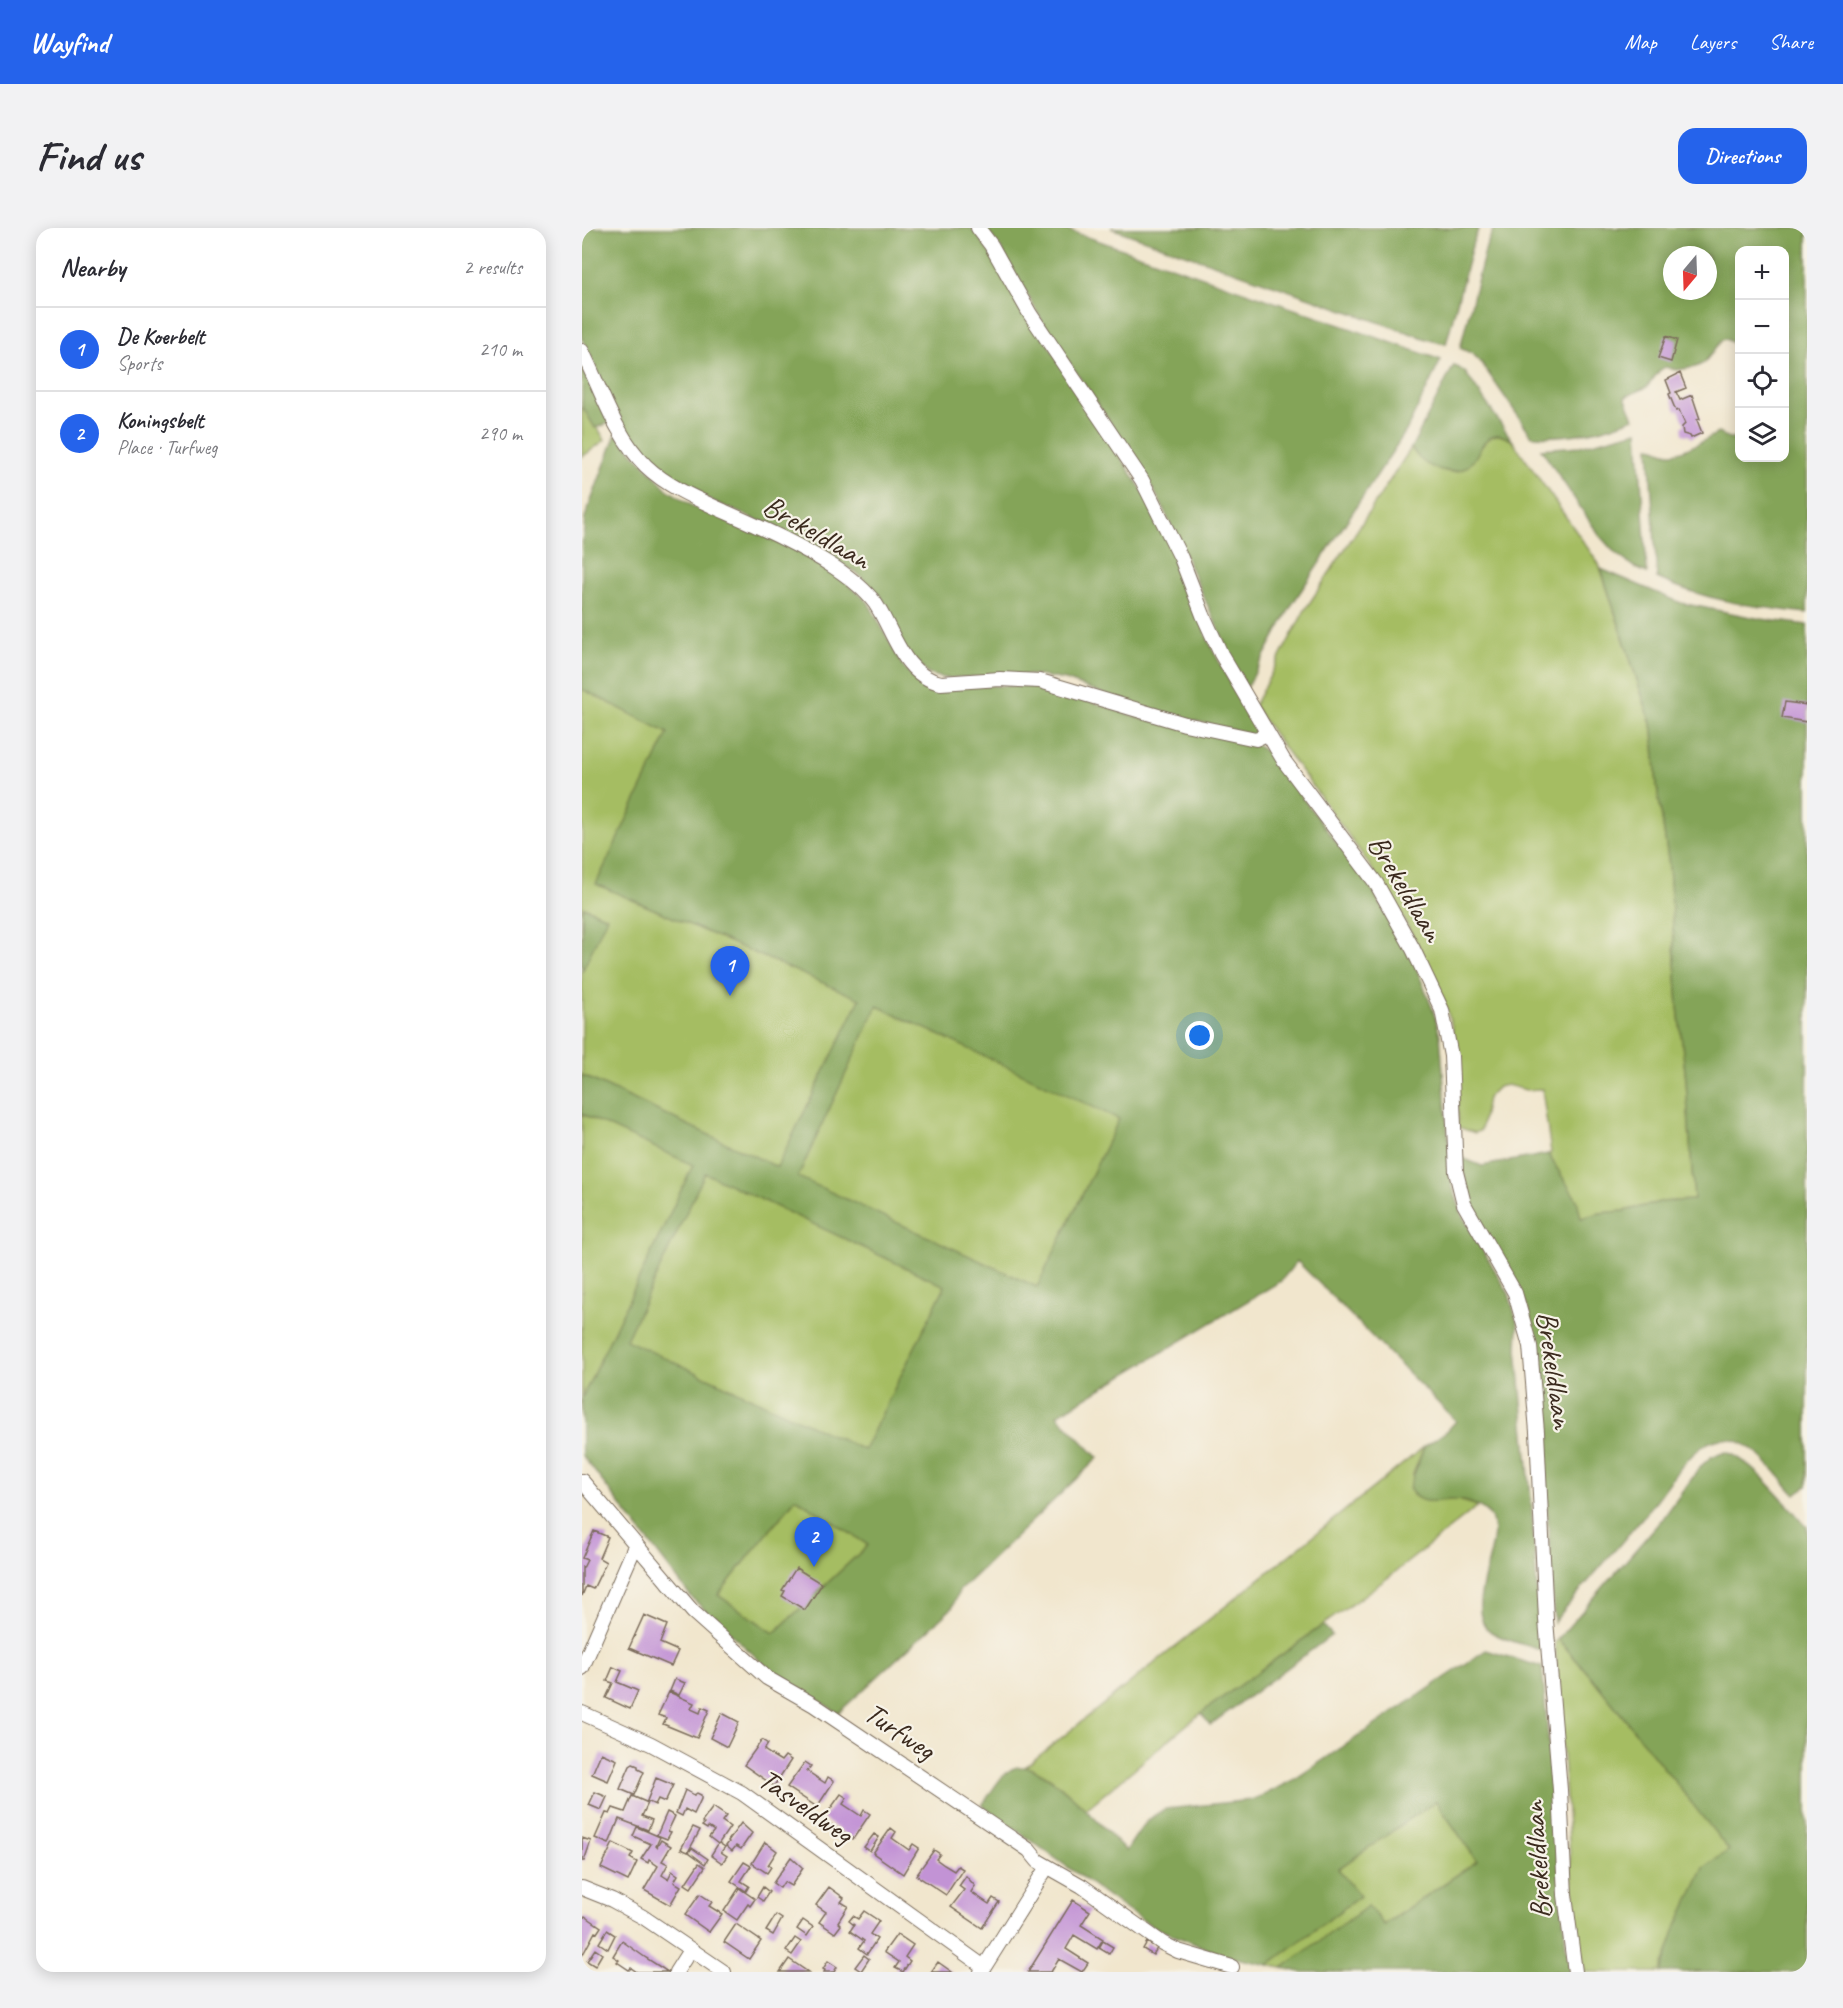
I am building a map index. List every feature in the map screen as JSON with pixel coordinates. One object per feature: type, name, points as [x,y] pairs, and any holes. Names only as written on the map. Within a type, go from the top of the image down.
[{"type":"street","name":"Brekeldlaan","points":[[978,228],[991,245],[1030,314],[1142,480],[1172,536],[1221,654],[1284,761],[1376,883],[1430,982],[1442,1010],[1451,1056],[1456,1172],[1464,1204],[1478,1232],[1510,1284],[1522,1313],[1530,1346],[1538,1432],[1546,1620],[1560,1790],[1565,1895],[1575,1972]]},
{"type":"street","name":"Brekeldlaan","points":[[582,351],[623,438],[645,465],[667,483],[788,540],[851,579],[869,594],[906,659],[918,674],[941,683],[1000,679],[1040,681],[1185,724],[1256,739],[1267,735]]},
{"type":"street","name":"Turfweg","points":[[582,1481],[693,1612],[767,1678],[814,1705],[1029,1850],[1038,1862],[1082,1886],[1162,1943],[1178,1951],[1232,1967]]},
{"type":"street","points":[[582,1668],[636,1544]]},
{"type":"street","name":"Tasveldweg","points":[[582,1713],[651,1744],[742,1793],[982,1969]]},
{"type":"street","points":[[982,1969],[1047,1867]]},
{"type":"street","points":[[582,1888],[612,1900],[643,1917],[724,1972]]},
{"type":"street","points":[[676,1972],[690,1950]]},
{"type":"green space","points":[[582,228],[971,228],[981,240],[1160,518],[1210,644],[1235,692],[1256,720],[1259,729],[1253,735],[1142,708],[1066,680],[1034,675],[944,678],[928,674],[903,647],[889,609],[880,595],[857,573],[787,533],[703,497],[649,465],[622,425],[582,338]]},
{"type":"green space","points":[[985,228],[1062,228],[1441,360],[1406,431],[1293,603],[1246,689],[1159,499],[1133,456],[1048,331],[1000,247]]},
{"type":"green space","points":[[1111,228],[1479,228],[1473,242],[1446,344]]},
{"type":"green space","points":[[1494,228],[1807,228],[1807,613],[1712,598],[1657,578],[1649,447],[1669,453],[1677,452],[1718,433],[1732,439],[1735,438],[1735,462],[1789,462],[1789,246],[1735,246],[1735,352],[1733,343],[1726,339],[1722,340],[1704,363],[1696,367],[1677,370],[1665,367],[1647,387],[1625,397],[1634,418],[1609,427],[1571,435],[1532,436],[1480,361],[1473,354],[1460,348],[1486,247]]},
{"type":"green space","points":[[1454,365],[1465,372],[1512,440],[1493,436],[1484,442],[1466,467],[1446,471],[1425,463],[1411,448]]},
{"type":"green space","points":[[582,369],[612,422],[595,428],[582,406]]},
{"type":"green space","points":[[582,402],[605,440],[582,457]]},
{"type":"green space","points":[[1638,431],[1647,573],[1634,567],[1615,553],[1599,535],[1541,449],[1580,446]]},
{"type":"green space","points":[[616,434],[667,489],[694,507],[793,547],[843,580],[868,602],[903,667],[915,679],[928,685],[1045,686],[1140,718],[1254,743],[1270,755],[1373,891],[1416,967],[1433,1010],[1440,1035],[1452,1185],[1463,1217],[1509,1294],[1518,1325],[1517,1349],[1531,1498],[1541,1650],[1498,1636],[1484,1624],[1480,1611],[1481,1596],[1494,1532],[1492,1520],[1486,1511],[1465,1501],[1430,1502],[1422,1500],[1416,1497],[1409,1488],[1424,1447],[1448,1430],[1456,1421],[1297,1261],[1281,1281],[1057,1415],[1098,1458],[959,1591],[952,1608],[838,1713],[769,1669],[692,1598],[582,1455],[582,1398],[693,1165],[582,1114],[582,1075],[777,1167],[860,999],[596,884],[668,733],[582,689],[582,550],[585,517]],"holes":[[[877,1006],[1119,1119],[1037,1287],[798,1177]],[[705,1173],[945,1286],[864,1450],[626,1340]],[[796,1498],[868,1545],[774,1633],[718,1595]]]},
{"type":"green space","points":[[1497,434],[1512,440],[1599,564],[1653,729],[1657,786],[1669,865],[1694,1200],[1660,1202],[1624,1211],[1600,1213],[1581,1219],[1576,1200],[1548,1154],[1551,1153],[1542,1089],[1526,1090],[1507,1085],[1498,1087],[1487,1098],[1481,1130],[1475,1133],[1458,1127],[1455,1039],[1447,1009],[1429,967],[1387,892],[1254,706],[1305,610],[1411,448],[1419,457],[1437,468],[1449,472],[1459,471],[1466,467],[1482,446]]},
{"type":"green space","points":[[1601,569],[1681,603],[1761,619],[1807,625],[1807,1486],[1795,1494],[1757,1453],[1739,1442],[1722,1439],[1706,1444],[1682,1466],[1652,1506],[1554,1622],[1539,1371],[1532,1325],[1527,1307],[1485,1231],[1469,1196],[1462,1158],[1482,1166],[1548,1154],[1577,1200],[1581,1218],[1660,1202],[1694,1200],[1669,865],[1657,786],[1653,729]]},
{"type":"green space","points":[[582,663],[695,715],[1135,1114],[1052,1299],[875,1469],[582,1420]]},
{"type":"green space","points":[[584,907],[607,917],[582,972],[582,910]]},
{"type":"green space","points":[[1424,1447],[1413,1474],[1413,1495],[1422,1500],[1455,1499],[1478,1506],[1389,1577],[1196,1717],[1085,1810],[1050,1778],[1025,1767]]},
{"type":"green space","points":[[1726,1452],[1748,1464],[1759,1474],[1807,1527],[1807,1972],[1661,1972],[1676,1928],[1704,1868],[1729,1850],[1594,1680],[1558,1639],[1664,1517],[1701,1466],[1711,1457]]},
{"type":"green space","points":[[796,1498],[869,1545],[774,1633],[718,1595]]},
{"type":"green space","points":[[1323,1625],[1332,1635],[1210,1725],[1201,1713]]},
{"type":"green space","points":[[1558,1639],[1594,1680],[1730,1850],[1663,1964],[1661,1972],[1584,1972],[1571,1870],[1555,1642]]},
{"type":"green space","points":[[1486,1650],[1542,1667],[1570,1972],[1301,1972],[1282,1968],[1368,1906],[1384,1925],[1477,1861],[1436,1801],[1338,1869],[1360,1896],[1268,1965],[1222,1955],[1154,1927],[1128,1911],[982,1805],[1007,1772],[1024,1767],[1039,1772],[1072,1797],[1126,1851],[1147,1821],[1166,1809],[1251,1800],[1295,1779]]},
{"type":"green space","points":[[1436,1800],[1477,1861],[1383,1925],[1368,1907],[1282,1968],[1268,1965],[1359,1896],[1338,1869]]},
{"type":"building","points":[[1666,336],[1677,340],[1671,362],[1658,358]]},
{"type":"building","points":[[1680,373],[1686,388],[1676,392],[1680,400],[1692,395],[1700,419],[1697,420],[1702,433],[1691,438],[1683,434],[1682,427],[1685,424],[1679,410],[1676,411],[1666,380]]},
{"type":"building","points":[[1785,702],[1807,705],[1807,722],[1782,718]]},
{"type":"building","points":[[594,1531],[608,1537],[599,1558],[606,1562],[593,1589],[586,1586],[582,1596],[582,1567],[587,1560],[582,1558]]},
{"type":"building","points":[[796,1568],[822,1584],[805,1610],[782,1596],[785,1591],[782,1590]]},
{"type":"building","points":[[644,1615],[667,1625],[660,1643],[678,1651],[671,1666],[629,1648]]},
{"type":"building","points":[[613,1667],[622,1671],[617,1682],[638,1691],[630,1709],[606,1698],[613,1683],[607,1681]]},
{"type":"building","points":[[675,1679],[685,1683],[679,1695],[670,1691]]},
{"type":"building","points":[[669,1692],[694,1703],[691,1709],[700,1713],[702,1707],[709,1710],[697,1738],[663,1724],[666,1718],[658,1715]]},
{"type":"building","points":[[722,1713],[739,1722],[727,1747],[710,1738]]},
{"type":"building","points":[[762,1740],[768,1744],[764,1750],[781,1761],[785,1756],[791,1760],[774,1786],[744,1765]]},
{"type":"building","points":[[601,1753],[617,1760],[608,1781],[592,1774]]},
{"type":"building","points":[[805,1762],[811,1766],[807,1771],[825,1783],[828,1777],[834,1781],[817,1807],[787,1787]]},
{"type":"building","points":[[633,1764],[644,1772],[634,1795],[620,1789]]},
{"type":"building","points":[[656,1778],[673,1785],[665,1802],[658,1799],[655,1805],[647,1801]]},
{"type":"building","points":[[685,1790],[694,1795],[697,1793],[701,1795],[701,1799],[694,1814],[685,1809],[682,1816],[676,1813]]},
{"type":"building","points":[[595,1792],[607,1797],[601,1810],[589,1805]]},
{"type":"building","points":[[841,1794],[847,1798],[843,1804],[861,1816],[864,1810],[870,1814],[853,1839],[823,1819]]},
{"type":"building","points":[[632,1796],[648,1803],[642,1816],[652,1820],[648,1830],[619,1819],[609,1844],[595,1838],[606,1813],[610,1814],[613,1808],[625,1812]]},
{"type":"building","points":[[713,1807],[726,1816],[722,1821],[730,1827],[719,1843],[725,1847],[721,1852],[727,1856],[722,1863],[711,1855],[718,1844],[709,1837],[714,1831],[702,1826],[704,1824],[702,1822]]},
{"type":"building","points":[[667,1812],[675,1816],[667,1839],[657,1835]]},
{"type":"building","points":[[741,1823],[752,1833],[741,1849],[736,1846],[732,1851],[726,1846]]},
{"type":"building","points":[[637,1827],[660,1837],[657,1847],[661,1840],[671,1846],[662,1861],[668,1864],[662,1875],[668,1879],[672,1871],[678,1875],[674,1882],[681,1886],[670,1905],[644,1890],[658,1866],[649,1860],[648,1863],[641,1859],[651,1844],[633,1836]]},
{"type":"building","points":[[693,1827],[700,1830],[688,1852],[681,1849]]},
{"type":"building","points":[[891,1828],[896,1832],[892,1838],[909,1850],[913,1844],[919,1848],[903,1874],[873,1853]]},
{"type":"building","points":[[874,1834],[879,1837],[870,1851],[864,1847]]},
{"type":"building","points":[[582,1838],[591,1841],[584,1861],[582,1861]]},
{"type":"building","points":[[765,1842],[777,1851],[768,1865],[771,1867],[767,1873],[752,1863]]},
{"type":"building","points":[[613,1843],[633,1853],[630,1858],[637,1862],[628,1881],[601,1868]]},
{"type":"building","points":[[692,1848],[708,1859],[705,1864],[689,1852]]},
{"type":"building","points":[[934,1850],[940,1854],[936,1859],[944,1865],[954,1871],[958,1866],[963,1869],[946,1895],[916,1875]]},
{"type":"building","points":[[791,1857],[803,1868],[791,1886],[784,1882],[780,1888],[773,1883]]},
{"type":"building","points":[[744,1862],[751,1866],[741,1881],[749,1886],[746,1891],[731,1881]]},
{"type":"building","points":[[699,1863],[705,1867],[691,1888],[685,1884]]},
{"type":"building","points":[[966,1876],[975,1886],[971,1892],[989,1904],[993,1898],[999,1902],[982,1928],[951,1907],[964,1890],[959,1886]]},
{"type":"building","points":[[763,1887],[769,1892],[763,1901],[757,1897]]},
{"type":"building","points":[[829,1887],[844,1898],[841,1902],[848,1906],[838,1922],[841,1925],[835,1933],[819,1922],[826,1912],[816,1905]]},
{"type":"building","points":[[739,1888],[755,1899],[750,1906],[748,1904],[737,1920],[724,1911]]},
{"type":"building","points":[[700,1894],[712,1902],[709,1906],[722,1914],[709,1932],[685,1915]]},
{"type":"building","points":[[1073,1900],[1090,1911],[1081,1925],[1103,1939],[1097,1949],[1074,1935],[1066,1949],[1088,1963],[1082,1972],[1059,1959],[1051,1972],[1028,1972]]},
{"type":"building","points":[[864,1911],[879,1921],[870,1934],[877,1939],[867,1954],[859,1948],[864,1941],[850,1931],[854,1925],[849,1921],[853,1916],[858,1919]]},
{"type":"building","points":[[776,1915],[782,1919],[773,1935],[766,1931]]},
{"type":"building","points":[[585,1916],[601,1927],[597,1933],[595,1932],[582,1956],[582,1920]]},
{"type":"building","points":[[803,1920],[813,1927],[807,1936],[797,1929]]},
{"type":"building","points":[[736,1924],[761,1941],[749,1959],[724,1942]]},
{"type":"building","points":[[607,1930],[615,1935],[608,1949],[599,1943]]},
{"type":"building","points":[[897,1934],[913,1945],[905,1957],[910,1961],[903,1972],[895,1968],[899,1962],[884,1952]]},
{"type":"building","points":[[795,1938],[801,1942],[792,1955],[786,1951]]},
{"type":"building","points":[[622,1941],[668,1972],[637,1972],[617,1962],[619,1960],[613,1956]]},
{"type":"building","points":[[1103,1941],[1113,1947],[1109,1954],[1099,1948]]},
{"type":"building","points":[[1147,1942],[1157,1948],[1153,1955],[1143,1949]]},
{"type":"building","points":[[595,1949],[602,1954],[595,1966],[587,1961]]},
{"type":"building","points":[[864,1955],[869,1959],[861,1971],[855,1967]]},
{"type":"building","points":[[789,1959],[808,1972],[780,1972]]},
{"type":"building","points":[[828,1961],[837,1967],[834,1972],[824,1972],[823,1969]]},
{"type":"building","points":[[938,1962],[952,1972],[931,1972]]},
{"type":"place","name":"De Koerbelt","points":[[730,996]]},
{"type":"place","name":"Koningsbelt","points":[[814,1567]]}]
